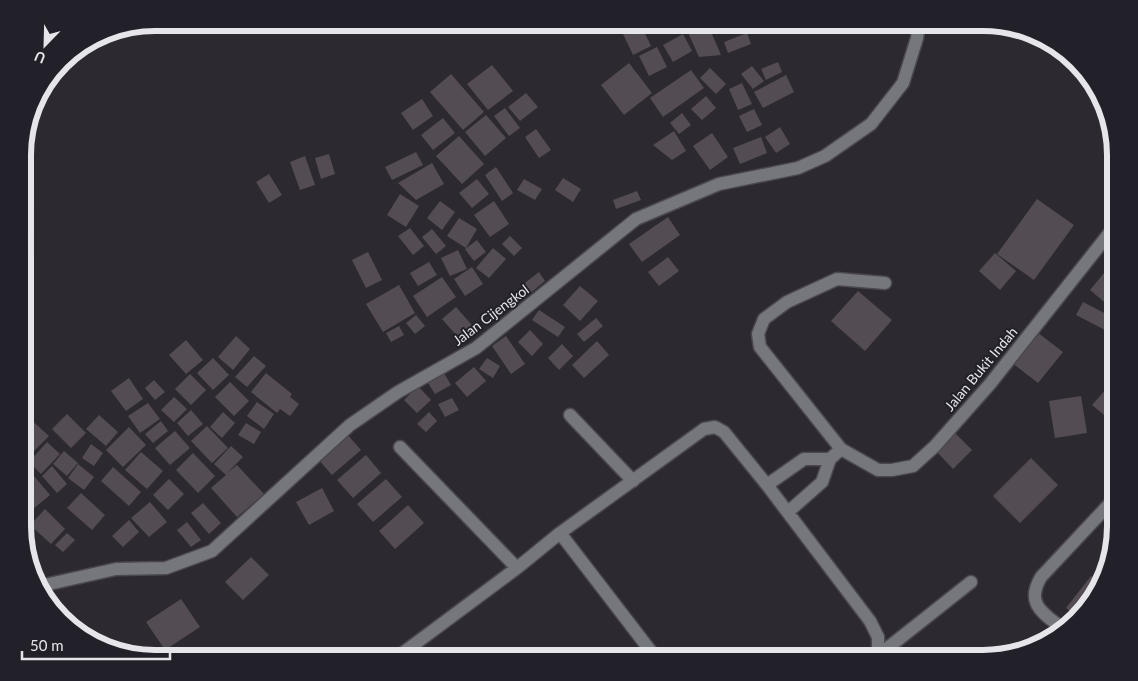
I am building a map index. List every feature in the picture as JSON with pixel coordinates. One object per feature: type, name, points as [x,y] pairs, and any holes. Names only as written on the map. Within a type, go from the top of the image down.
[{"type":"street","name":"Jalan Cijengkol","points":[[46,585],[116,569],[166,568],[212,551],[350,425],[398,392],[476,348],[636,219],[718,184],[798,168],[825,156],[871,124],[903,83],[918,38],[918,31]]},
{"type":"street","name":"Jalan Bukit Indah","points":[[841,449],[878,470],[892,470],[913,466],[935,446],[990,384],[1106,237]]},
{"type":"street","points":[[788,512],[822,482],[830,459],[841,449],[760,347],[758,334],[764,319],[787,302],[837,279],[885,283]]},
{"type":"street","points":[[570,416],[633,482]]},
{"type":"street","points":[[407,650],[517,568],[560,533],[704,429],[715,427],[724,432],[768,485],[870,621],[878,637],[877,649]]},
{"type":"street","points":[[400,447],[517,568]]},
{"type":"street","points":[[768,485],[804,459],[830,459]]},
{"type":"street","points":[[1058,625],[1040,611],[1035,600],[1035,587],[1041,577],[1106,508]]},
{"type":"street","points":[[560,533],[649,649]]},
{"type":"street","points":[[886,649],[971,582]]},
{"type":"building","points":[[629,31],[644,31],[651,46],[633,55],[623,34]]},
{"type":"building","points":[[687,31],[711,31],[721,55],[699,57]]},
{"type":"building","points":[[747,33],[751,44],[728,53],[724,42]]},
{"type":"building","points":[[683,34],[692,51],[673,62],[663,45]]},
{"type":"building","points":[[657,47],[667,67],[649,76],[639,56]]},
{"type":"building","points":[[778,62],[782,72],[766,80],[761,69]]},
{"type":"building","points":[[629,63],[652,93],[624,115],[601,85]]},
{"type":"building","points":[[492,65],[513,91],[488,110],[467,84]]},
{"type":"building","points":[[752,66],[764,81],[753,89],[741,74]]},
{"type":"building","points":[[710,68],[726,84],[716,94],[700,78]]},
{"type":"building","points":[[691,70],[704,88],[663,117],[650,98]]},
{"type":"building","points":[[451,74],[484,112],[463,130],[430,92]]},
{"type":"building","points":[[786,75],[794,92],[763,108],[754,92]]},
{"type":"building","points":[[742,83],[752,104],[738,110],[729,89]]},
{"type":"building","points":[[526,93],[538,107],[520,121],[508,107]]},
{"type":"building","points":[[706,96],[716,108],[702,120],[691,109]]},
{"type":"building","points":[[422,99],[433,116],[413,130],[401,113]]},
{"type":"building","points":[[505,108],[520,128],[509,136],[494,116]]},
{"type":"building","points":[[754,109],[762,125],[747,132],[739,116]]},
{"type":"building","points":[[682,113],[691,125],[679,134],[670,123]]},
{"type":"building","points":[[486,115],[506,138],[485,156],[465,132]]},
{"type":"building","points":[[443,118],[455,133],[433,150],[421,135]]},
{"type":"building","points":[[780,127],[790,144],[776,153],[765,137]]},
{"type":"building","points":[[536,129],[551,150],[539,158],[525,137]]},
{"type":"building","points":[[674,131],[686,151],[672,160],[653,145]]},
{"type":"building","points":[[712,133],[728,157],[710,170],[693,146]]},
{"type":"building","points":[[459,136],[484,164],[462,184],[436,156]]},
{"type":"building","points":[[761,137],[767,153],[740,164],[733,148]]},
{"type":"building","points":[[416,152],[423,165],[392,180],[385,167]]},
{"type":"building","points":[[329,154],[335,174],[321,179],[315,158]]},
{"type":"building","points":[[305,156],[315,185],[300,190],[290,162]]},
{"type":"building","points":[[432,163],[444,184],[416,200],[398,183]]},
{"type":"building","points":[[496,167],[513,193],[502,201],[485,175]]},
{"type":"building","points":[[269,174],[282,195],[269,203],[256,182]]},
{"type":"building","points":[[563,178],[581,189],[573,202],[555,190]]},
{"type":"building","points":[[477,179],[489,194],[472,208],[459,193]]},
{"type":"building","points":[[524,179],[542,189],[535,200],[517,190]]},
{"type":"building","points":[[637,191],[641,200],[616,209],[613,200]]},
{"type":"building","points":[[400,194],[419,206],[406,227],[387,215]]},
{"type":"building","points":[[1037,199],[1074,225],[1034,280],[997,254]]},
{"type":"building","points":[[440,201],[455,212],[442,230],[427,218]]},
{"type":"building","points":[[494,201],[509,224],[490,237],[474,215]]},
{"type":"building","points":[[668,217],[680,235],[642,262],[629,244]]},
{"type":"building","points":[[459,218],[477,229],[466,248],[447,236]]},
{"type":"building","points":[[410,228],[424,246],[413,255],[398,236]]},
{"type":"building","points":[[432,229],[446,246],[436,254],[422,237]]},
{"type":"building","points":[[510,236],[522,248],[514,256],[502,244]]},
{"type":"building","points":[[477,240],[486,252],[474,261],[465,249]]},
{"type":"building","points":[[493,248],[506,259],[489,278],[476,268]]},
{"type":"building","points":[[458,250],[467,269],[450,276],[441,258]]},
{"type":"building","points":[[368,252],[382,280],[366,288],[352,260]]},
{"type":"building","points":[[995,253],[1016,271],[1000,290],[979,271]]},
{"type":"building","points":[[668,257],[679,271],[659,286],[648,272]]},
{"type":"building","points":[[429,262],[437,275],[418,286],[410,273]]},
{"type":"building","points":[[472,267],[483,284],[465,296],[454,279]]},
{"type":"building","points":[[1106,271],[1106,303],[1090,290]]},
{"type":"building","points":[[539,272],[545,281],[528,295],[521,286]]},
{"type":"building","points":[[442,277],[456,297],[427,317],[413,296]]},
{"type":"building","points":[[399,285],[415,313],[383,332],[366,304]]},
{"type":"building","points":[[580,286],[598,301],[580,321],[563,305]]},
{"type":"building","points":[[858,291],[892,320],[865,351],[831,321]]},
{"type":"building","points":[[1083,302],[1106,314],[1106,328],[1105,330],[1076,315]]},
{"type":"building","points":[[456,307],[478,332],[464,344],[442,319]]},
{"type":"building","points":[[539,310],[565,327],[558,337],[532,320]]},
{"type":"building","points":[[416,315],[425,326],[415,334],[406,323]]},
{"type":"building","points":[[596,318],[603,326],[584,342],[577,334]]},
{"type":"building","points":[[399,326],[404,335],[391,342],[386,333]]},
{"type":"building","points":[[530,330],[543,344],[532,356],[518,342]]},
{"type":"building","points":[[1037,332],[1063,352],[1038,383],[1012,363]]},
{"type":"building","points":[[236,336],[250,349],[233,370],[218,357]]},
{"type":"building","points":[[506,336],[525,364],[511,374],[492,346]]},
{"type":"building","points":[[186,340],[203,360],[186,374],[169,355]]},
{"type":"building","points":[[597,341],[609,355],[584,378],[572,365]]},
{"type":"building","points":[[562,344],[573,356],[559,370],[548,358]]},
{"type":"building","points":[[254,356],[266,366],[247,387],[235,377]]},
{"type":"building","points":[[213,358],[229,375],[213,390],[197,373]]},
{"type":"building","points":[[487,358],[500,366],[493,378],[479,369]]},
{"type":"building","points":[[474,367],[486,381],[467,397],[455,383]]},
{"type":"building","points":[[266,373],[292,394],[290,397],[299,404],[290,416],[280,409],[277,413],[251,392]]},
{"type":"building","points":[[444,373],[451,385],[435,394],[428,383]]},
{"type":"building","points":[[190,374],[206,390],[191,405],[175,389]]},
{"type":"building","points":[[129,378],[143,399],[126,411],[111,391]]},
{"type":"building","points":[[154,380],[165,392],[155,400],[145,388]]},
{"type":"building","points":[[230,382],[249,401],[234,416],[215,397]]},
{"type":"building","points":[[418,386],[431,400],[417,413],[404,400]]},
{"type":"building","points":[[1106,389],[1106,417],[1092,405]]},
{"type":"building","points":[[1081,396],[1087,433],[1055,438],[1049,401]]},
{"type":"building","points":[[174,397],[187,409],[174,422],[161,410]]},
{"type":"building","points":[[452,398],[459,410],[445,417],[438,404]]},
{"type":"building","points":[[257,402],[274,414],[264,429],[247,416]]},
{"type":"building","points":[[148,403],[160,419],[140,433],[128,416]]},
{"type":"building","points":[[191,410],[203,424],[188,436],[177,423]]},
{"type":"building","points":[[223,412],[235,423],[222,438],[210,427]]},
{"type":"building","points":[[429,412],[437,421],[426,432],[417,424]]},
{"type":"building","points":[[67,414],[86,433],[71,448],[52,429]]},
{"type":"building","points":[[99,415],[118,432],[106,446],[86,429]]},
{"type":"building","points":[[31,420],[49,436],[31,454]]},
{"type":"building","points":[[161,421],[168,431],[153,443],[145,434]]},
{"type":"building","points":[[246,423],[261,432],[254,444],[238,435]]},
{"type":"building","points":[[207,426],[228,448],[212,463],[191,441]]},
{"type":"building","points":[[129,427],[146,445],[123,467],[106,450]]},
{"type":"building","points":[[175,431],[190,448],[170,465],[155,448]]},
{"type":"building","points":[[345,432],[361,450],[332,475],[316,457]]},
{"type":"building","points":[[955,433],[972,450],[953,469],[936,451]]},
{"type":"building","points":[[47,442],[60,454],[41,474],[31,464],[31,460]]},
{"type":"building","points":[[91,444],[103,453],[94,466],[82,458]]},
{"type":"building","points":[[231,446],[243,457],[227,473],[237,465],[264,494],[237,517],[211,488],[226,475],[214,464]]},
{"type":"building","points":[[64,451],[78,463],[67,476],[53,464]]},
{"type":"building","points":[[141,452],[163,471],[147,489],[125,470]]},
{"type":"building","points":[[193,453],[215,476],[198,493],[176,470]]},
{"type":"building","points":[[366,455],[381,473],[353,498],[337,480]]},
{"type":"building","points":[[1031,458],[1058,485],[1020,523],[993,496]]},
{"type":"building","points":[[78,464],[94,477],[84,490],[68,478]]},
{"type":"building","points":[[52,466],[67,484],[57,493],[42,476]]},
{"type":"building","points":[[113,467],[141,492],[129,506],[101,481]]},
{"type":"building","points":[[31,472],[50,495],[33,509],[31,507]]},
{"type":"building","points":[[169,479],[184,494],[168,510],[153,495]]},
{"type":"building","points":[[386,479],[402,497],[373,522],[357,504]]},
{"type":"building","points":[[322,488],[334,511],[309,525],[296,502]]},
{"type":"building","points":[[81,493],[105,515],[92,530],[67,508]]},
{"type":"building","points":[[150,502],[167,522],[149,537],[131,518]]},
{"type":"building","points":[[203,503],[221,523],[209,534],[191,513]]},
{"type":"building","points":[[408,505],[424,523],[395,549],[379,531]]},
{"type":"building","points":[[45,509],[65,529],[51,544],[31,524]]},
{"type":"building","points":[[129,520],[139,532],[123,547],[112,536]]},
{"type":"building","points":[[187,522],[201,540],[191,547],[177,530]]},
{"type":"building","points":[[67,533],[75,540],[63,552],[55,545]]},
{"type":"building","points":[[32,535],[36,542],[32,544]]},
{"type":"building","points":[[251,557],[269,575],[243,600],[225,582]]},
{"type":"building","points":[[1091,576],[1094,578],[1076,608],[1072,612],[1066,608]]},
{"type":"building","points":[[181,599],[200,627],[165,650],[146,622]]}]
